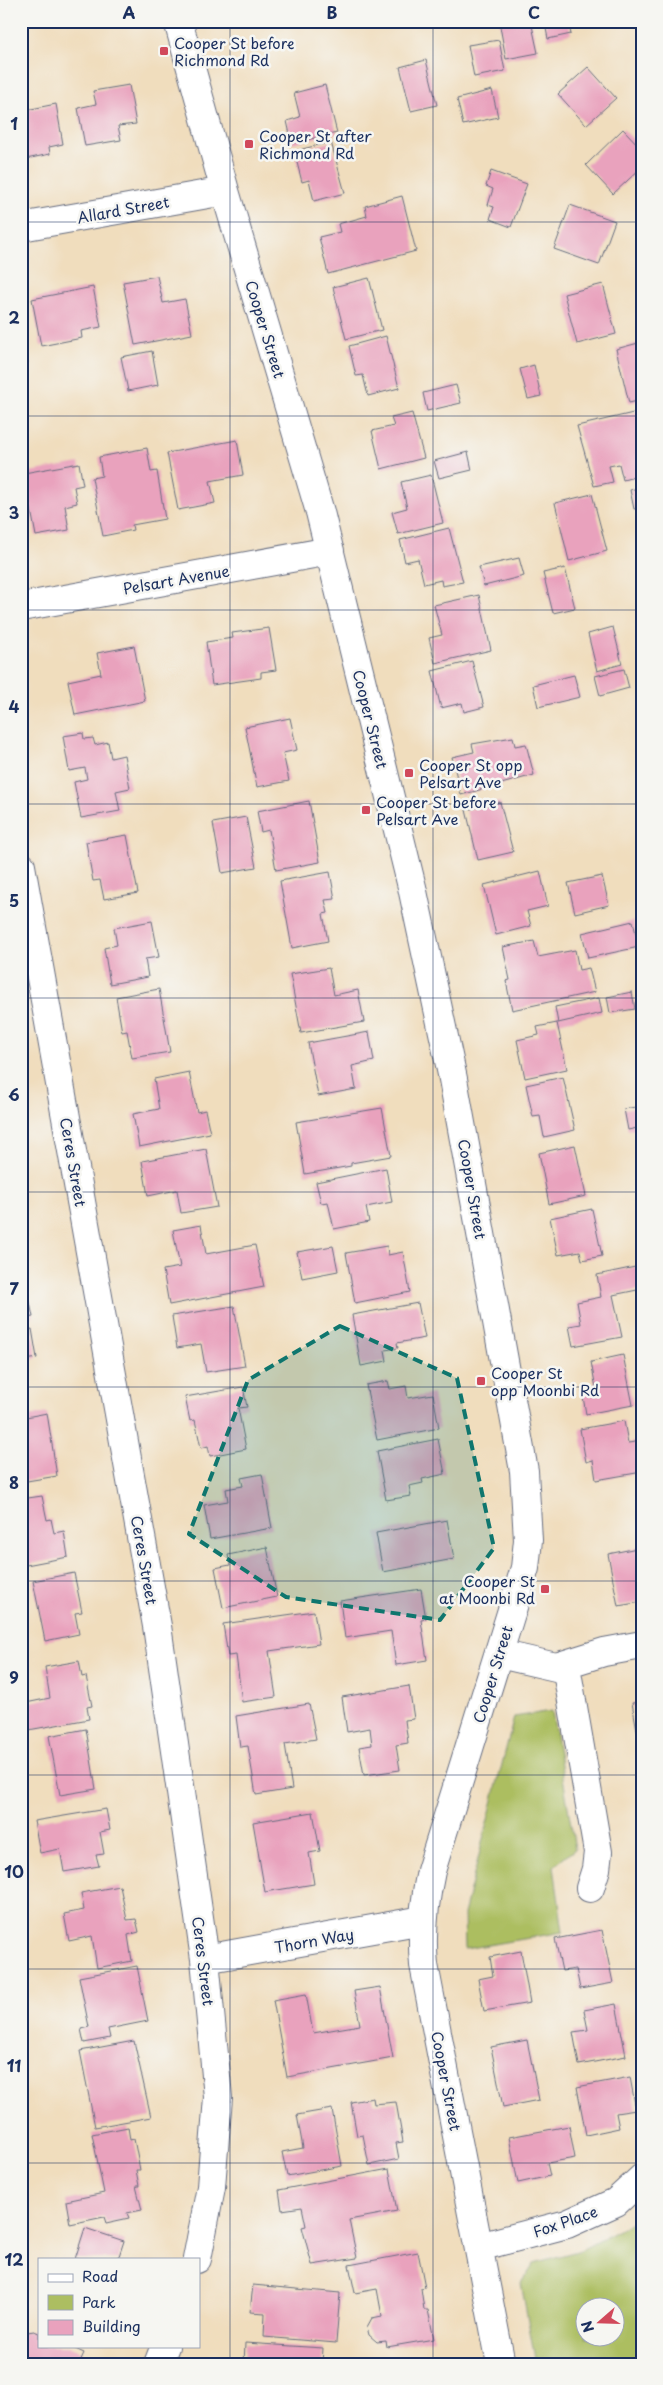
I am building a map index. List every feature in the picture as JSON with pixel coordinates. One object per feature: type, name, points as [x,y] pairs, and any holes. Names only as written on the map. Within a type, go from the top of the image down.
[{"type":"street","name":"Cooper Street","points":[[178,22],[224,191],[330,551],[412,887],[451,1070],[524,1471],[528,1532],[525,1568],[431,1871],[422,1920],[424,1965],[501,2364]]},
{"type":"street","name":"Allard Street","points":[[21,227],[224,191]]},
{"type":"street","name":"Pelsart Avenue","points":[[21,607],[330,551]]},
{"type":"street","name":"Ceres Street","points":[[21,866],[156,1626],[205,1959],[218,2097],[211,2187],[197,2258]]},
{"type":"street","points":[[499,1654],[546,1666],[566,1666],[604,1652],[642,1645]]},
{"type":"street","points":[[566,1666],[598,1852],[596,1869],[590,1888]]},
{"type":"street","name":"Thorn Way","points":[[205,1959],[422,1920]]},
{"type":"street","name":"Fox Place","points":[[479,2247],[567,2224],[616,2202],[642,2178]]},
{"type":"street","points":[[158,2364],[164,2348]]},
{"type":"highlighted area","points":[[340,1326],[457,1378],[494,1548],[440,1620],[286,1597],[189,1534],[248,1380]]},
{"type":"green space","points":[[552,1711],[575,1849],[554,1866],[563,1932],[465,1949],[464,1914],[514,1717]]},
{"type":"green space","points":[[642,2215],[642,2364],[536,2364],[521,2283],[534,2263],[581,2250],[626,2226]]},
{"type":"building","points":[[499,21],[531,21],[538,53],[506,59]]},
{"type":"building","points":[[568,21],[571,34],[548,39],[545,23]]},
{"type":"building","points":[[499,40],[505,71],[474,77],[468,45]]},
{"type":"building","points":[[426,60],[437,105],[411,111],[400,67]]},
{"type":"building","points":[[588,67],[616,98],[586,125],[558,94]]},
{"type":"building","points":[[129,85],[136,124],[118,126],[121,140],[85,146],[78,108],[96,104],[93,91]]},
{"type":"building","points":[[325,85],[337,133],[292,143],[287,121],[300,117],[294,93]]},
{"type":"building","points":[[492,90],[498,117],[463,125],[457,99]]},
{"type":"building","points":[[56,104],[63,144],[49,147],[50,154],[26,159],[24,151],[21,151],[21,111]]},
{"type":"building","points":[[623,129],[642,149],[642,167],[613,194],[586,165]]},
{"type":"building","points":[[331,142],[345,193],[314,201],[309,180],[302,182],[294,151]]},
{"type":"building","points":[[491,171],[527,184],[511,227],[490,219],[494,207],[488,205],[493,189],[486,186]]},
{"type":"building","points":[[402,196],[416,251],[328,274],[319,237],[340,232],[338,224],[367,216],[365,206]]},
{"type":"building","points":[[570,205],[615,221],[599,265],[554,249]]},
{"type":"building","points":[[157,276],[163,303],[185,299],[192,334],[135,345],[123,282]]},
{"type":"building","points":[[369,278],[382,330],[346,339],[333,287]]},
{"type":"building","points":[[603,284],[616,334],[577,344],[564,294]]},
{"type":"building","points":[[93,287],[101,327],[81,331],[82,338],[41,346],[32,299]]},
{"type":"building","points":[[21,329],[28,363],[21,365]]},
{"type":"building","points":[[386,336],[399,388],[368,396],[363,375],[356,376],[349,346]]},
{"type":"building","points":[[642,342],[642,400],[629,403],[616,349]]},
{"type":"building","points":[[152,351],[158,385],[128,391],[121,357]]},
{"type":"building","points":[[534,365],[541,396],[528,399],[520,369]]},
{"type":"building","points":[[456,385],[461,403],[427,411],[423,393]]},
{"type":"building","points":[[642,411],[642,475],[623,480],[619,464],[609,466],[613,482],[594,486],[577,426]]},
{"type":"building","points":[[412,413],[424,458],[381,469],[372,431],[394,426],[391,418]]},
{"type":"building","points":[[237,440],[243,475],[210,481],[215,503],[178,510],[167,453]]},
{"type":"building","points":[[147,448],[151,472],[157,471],[165,519],[132,525],[133,530],[103,536],[92,478],[102,476],[99,457]]},
{"type":"building","points":[[468,452],[472,470],[439,478],[434,461]]},
{"type":"building","points":[[79,463],[83,485],[74,487],[77,503],[65,506],[69,530],[36,536],[24,473]]},
{"type":"building","points":[[431,475],[443,523],[398,534],[392,512],[407,508],[401,482]]},
{"type":"building","points":[[642,487],[642,508],[634,509],[630,490]]},
{"type":"building","points":[[592,494],[607,551],[569,561],[555,503]]},
{"type":"building","points":[[21,513],[26,535],[21,536]]},
{"type":"building","points":[[449,528],[463,582],[442,586],[441,580],[424,584],[418,559],[405,562],[400,540]]},
{"type":"building","points":[[519,558],[524,576],[484,586],[479,567]]},
{"type":"building","points":[[565,568],[575,608],[553,613],[543,573]]},
{"type":"building","points":[[479,595],[491,650],[435,663],[429,638],[442,635],[434,605]]},
{"type":"building","points":[[613,627],[622,664],[597,671],[588,634]]},
{"type":"building","points":[[269,628],[276,670],[261,672],[261,678],[212,685],[206,642],[233,638],[232,633]]},
{"type":"building","points":[[134,646],[145,701],[75,715],[68,681],[101,674],[97,653]]},
{"type":"building","points":[[472,661],[484,707],[464,712],[462,703],[441,708],[432,671]]},
{"type":"building","points":[[624,669],[629,688],[600,696],[595,676]]},
{"type":"building","points":[[574,675],[580,697],[538,707],[533,685]]},
{"type":"building","points":[[290,718],[297,750],[283,753],[289,781],[257,787],[245,727]]},
{"type":"building","points":[[83,733],[84,739],[93,738],[95,745],[108,742],[111,758],[124,755],[130,788],[116,791],[120,811],[81,818],[74,782],[87,779],[85,768],[69,771],[63,736]]},
{"type":"building","points":[[513,737],[515,746],[526,744],[534,775],[461,795],[452,757],[474,752],[472,744]]},
{"type":"building","points":[[309,801],[320,862],[276,870],[269,830],[261,832],[257,811]]},
{"type":"building","points":[[500,802],[513,852],[478,860],[466,810]]},
{"type":"building","points":[[246,817],[256,867],[222,873],[213,823]]},
{"type":"building","points":[[127,835],[138,893],[104,899],[100,880],[93,881],[86,842]]},
{"type":"building","points":[[540,871],[548,906],[527,911],[531,926],[496,935],[484,885]]},
{"type":"building","points":[[330,872],[335,899],[325,900],[328,913],[323,914],[328,941],[292,948],[280,881]]},
{"type":"building","points":[[602,876],[609,905],[575,913],[568,883]]},
{"type":"building","points":[[152,921],[159,957],[145,959],[148,977],[110,984],[104,948],[117,945],[114,928]]},
{"type":"building","points":[[633,921],[639,947],[588,958],[582,933]]},
{"type":"building","points":[[534,941],[538,957],[575,950],[579,970],[589,968],[595,992],[512,1010],[506,981],[510,980],[503,947]]},
{"type":"building","points":[[329,968],[334,995],[358,990],[364,1022],[301,1033],[290,974]]},
{"type":"building","points":[[159,989],[170,1052],[132,1058],[127,1031],[122,1032],[116,997]]},
{"type":"building","points":[[632,992],[635,1009],[610,1013],[607,997]]},
{"type":"building","points":[[599,998],[602,1013],[558,1023],[555,1007]]},
{"type":"building","points":[[557,1023],[567,1069],[525,1078],[517,1040],[539,1035],[537,1027]]},
{"type":"building","points":[[369,1032],[374,1061],[352,1066],[356,1089],[318,1096],[308,1043]]},
{"type":"building","points":[[189,1072],[197,1112],[205,1110],[210,1133],[139,1147],[133,1114],[159,1109],[154,1079]]},
{"type":"building","points":[[563,1077],[575,1130],[544,1137],[540,1116],[533,1117],[526,1085]]},
{"type":"building","points":[[642,1106],[642,1127],[628,1130],[624,1109]]},
{"type":"building","points":[[382,1108],[391,1156],[351,1163],[351,1166],[305,1174],[296,1122]]},
{"type":"building","points":[[575,1145],[586,1196],[549,1204],[539,1153]]},
{"type":"building","points":[[206,1149],[217,1207],[181,1213],[177,1190],[148,1196],[142,1161]]},
{"type":"building","points":[[386,1168],[392,1202],[366,1207],[369,1222],[334,1229],[328,1202],[321,1203],[316,1182]]},
{"type":"building","points":[[592,1209],[602,1256],[582,1260],[580,1251],[558,1255],[550,1218]]},
{"type":"building","points":[[201,1225],[206,1254],[255,1245],[264,1287],[169,1305],[163,1270],[180,1267],[173,1230]]},
{"type":"building","points":[[333,1246],[338,1271],[302,1278],[297,1252]]},
{"type":"building","points":[[387,1246],[388,1255],[403,1252],[410,1292],[355,1303],[346,1253]]},
{"type":"building","points":[[21,1261],[33,1317],[21,1319]]},
{"type":"building","points":[[640,1266],[642,1289],[613,1295],[622,1337],[573,1346],[569,1326],[581,1324],[577,1302],[601,1297],[597,1275]]},
{"type":"building","points":[[418,1303],[425,1338],[397,1343],[398,1348],[385,1350],[387,1361],[361,1366],[352,1315]]},
{"type":"building","points":[[234,1306],[245,1366],[206,1372],[201,1344],[177,1348],[172,1316]]},
{"type":"building","points":[[32,1329],[37,1358],[21,1361],[21,1331]]},
{"type":"building","points":[[623,1355],[633,1405],[586,1414],[582,1391],[596,1388],[591,1362]]},
{"type":"building","points":[[388,1381],[390,1389],[406,1386],[408,1398],[433,1394],[439,1428],[377,1440],[366,1385]]},
{"type":"building","points":[[243,1387],[247,1407],[238,1408],[246,1449],[210,1456],[208,1446],[201,1448],[195,1420],[190,1421],[185,1397]]},
{"type":"building","points":[[47,1413],[57,1476],[21,1482],[21,1418]]},
{"type":"building","points":[[624,1421],[628,1443],[642,1441],[642,1472],[596,1480],[593,1460],[586,1462],[580,1429]]},
{"type":"building","points":[[438,1439],[445,1474],[422,1479],[423,1483],[409,1486],[411,1496],[386,1500],[377,1451]]},
{"type":"building","points":[[262,1474],[272,1528],[210,1539],[204,1505],[228,1501],[226,1489],[243,1486],[241,1478]]},
{"type":"building","points":[[42,1496],[47,1520],[51,1519],[54,1533],[64,1531],[68,1557],[21,1566],[21,1499]]},
{"type":"building","points":[[447,1520],[454,1559],[383,1572],[376,1533]]},
{"type":"building","points":[[267,1547],[277,1597],[223,1608],[215,1568],[230,1565],[228,1555]]},
{"type":"building","points":[[642,1547],[642,1602],[618,1606],[608,1554]]},
{"type":"building","points":[[74,1573],[82,1612],[75,1613],[79,1634],[45,1641],[33,1581]]},
{"type":"building","points":[[421,1589],[426,1619],[421,1620],[427,1660],[396,1665],[391,1631],[345,1638],[340,1601]]},
{"type":"building","points":[[314,1611],[319,1644],[269,1651],[276,1697],[242,1702],[236,1655],[228,1656],[223,1624]]},
{"type":"building","points":[[79,1661],[82,1677],[86,1676],[92,1706],[87,1707],[89,1719],[23,1731],[21,1704],[50,1698],[45,1667]]},
{"type":"building","points":[[409,1686],[414,1719],[405,1720],[408,1743],[396,1745],[400,1770],[364,1775],[359,1747],[372,1745],[370,1728],[347,1732],[342,1697]]},
{"type":"building","points":[[642,1702],[642,1741],[639,1741],[632,1703]]},
{"type":"building","points":[[309,1704],[316,1739],[285,1744],[292,1789],[256,1795],[248,1746],[240,1747],[236,1716]]},
{"type":"building","points":[[86,1729],[96,1789],[60,1795],[49,1736]]},
{"type":"building","points":[[106,1809],[110,1830],[100,1832],[104,1854],[96,1855],[99,1866],[64,1872],[60,1849],[40,1853],[34,1821]]},
{"type":"building","points":[[313,1812],[320,1851],[309,1853],[314,1884],[265,1892],[253,1822]]},
{"type":"building","points":[[120,1886],[127,1920],[136,1919],[139,1932],[128,1935],[132,1961],[97,1968],[92,1936],[69,1941],[64,1914],[84,1910],[81,1893]]},
{"type":"building","points":[[602,1930],[613,1983],[580,1989],[576,1969],[562,1971],[555,1939]]},
{"type":"building","points":[[521,1951],[530,2003],[484,2011],[478,1979],[493,1976],[490,1957]]},
{"type":"building","points":[[137,1966],[148,2021],[108,2029],[110,2038],[84,2043],[81,2029],[89,2027],[79,1977]]},
{"type":"building","points":[[380,1987],[393,2058],[287,2077],[273,2000],[306,1994],[313,2033],[360,2025],[354,1991]]},
{"type":"building","points":[[616,2004],[626,2056],[579,2065],[573,2032],[588,2030],[584,2010]]},
{"type":"building","points":[[527,2040],[539,2100],[503,2107],[491,2047]]},
{"type":"building","points":[[134,2041],[151,2117],[95,2127],[80,2051]]},
{"type":"building","points":[[630,2077],[636,2110],[616,2113],[619,2128],[586,2135],[577,2087]]},
{"type":"building","points":[[373,2098],[374,2104],[396,2102],[403,2142],[396,2143],[399,2159],[369,2165],[363,2135],[357,2136],[351,2102]]},
{"type":"building","points":[[332,2109],[342,2166],[287,2176],[282,2152],[303,2148],[297,2115]]},
{"type":"building","points":[[569,2126],[575,2158],[547,2163],[550,2176],[518,2183],[509,2137]]},
{"type":"building","points":[[128,2127],[130,2140],[134,2139],[140,2170],[136,2170],[139,2186],[136,2186],[142,2210],[127,2213],[129,2218],[106,2223],[104,2217],[70,2224],[66,2201],[104,2193],[92,2134]]},
{"type":"building","points":[[389,2169],[397,2211],[349,2220],[357,2258],[312,2265],[302,2227],[306,2226],[302,2207],[282,2210],[279,2190]]},
{"type":"building","points":[[85,2228],[124,2241],[118,2258],[75,2258]]},
{"type":"building","points":[[418,2252],[425,2287],[421,2288],[424,2310],[428,2310],[434,2339],[387,2347],[386,2341],[377,2342],[369,2335],[367,2327],[372,2318],[382,2316],[377,2289],[355,2293],[349,2265]]},
{"type":"building","points":[[253,2285],[340,2293],[336,2343],[264,2337],[265,2313],[250,2312]]},
{"type":"building","points":[[34,2331],[38,2333],[38,2348],[73,2348],[84,2353],[79,2364],[21,2364],[21,2333]]},
{"type":"building","points":[[245,2343],[323,2348],[322,2364],[244,2364]]},
{"type":"place","name":"Cooper St before Richmond Rd","points":[[164,51]]},
{"type":"place","name":"Cooper St after Richmond Rd","points":[[249,144]]},
{"type":"place","name":"Cooper St opp Pelsart Ave","points":[[409,773]]},
{"type":"place","name":"Cooper St before Pelsart Ave","points":[[366,810]]},
{"type":"place","name":"Cooper St opp Moonbi Rd","points":[[481,1381]]},
{"type":"place","name":"Cooper St at Moonbi Rd","points":[[545,1589]]}]
